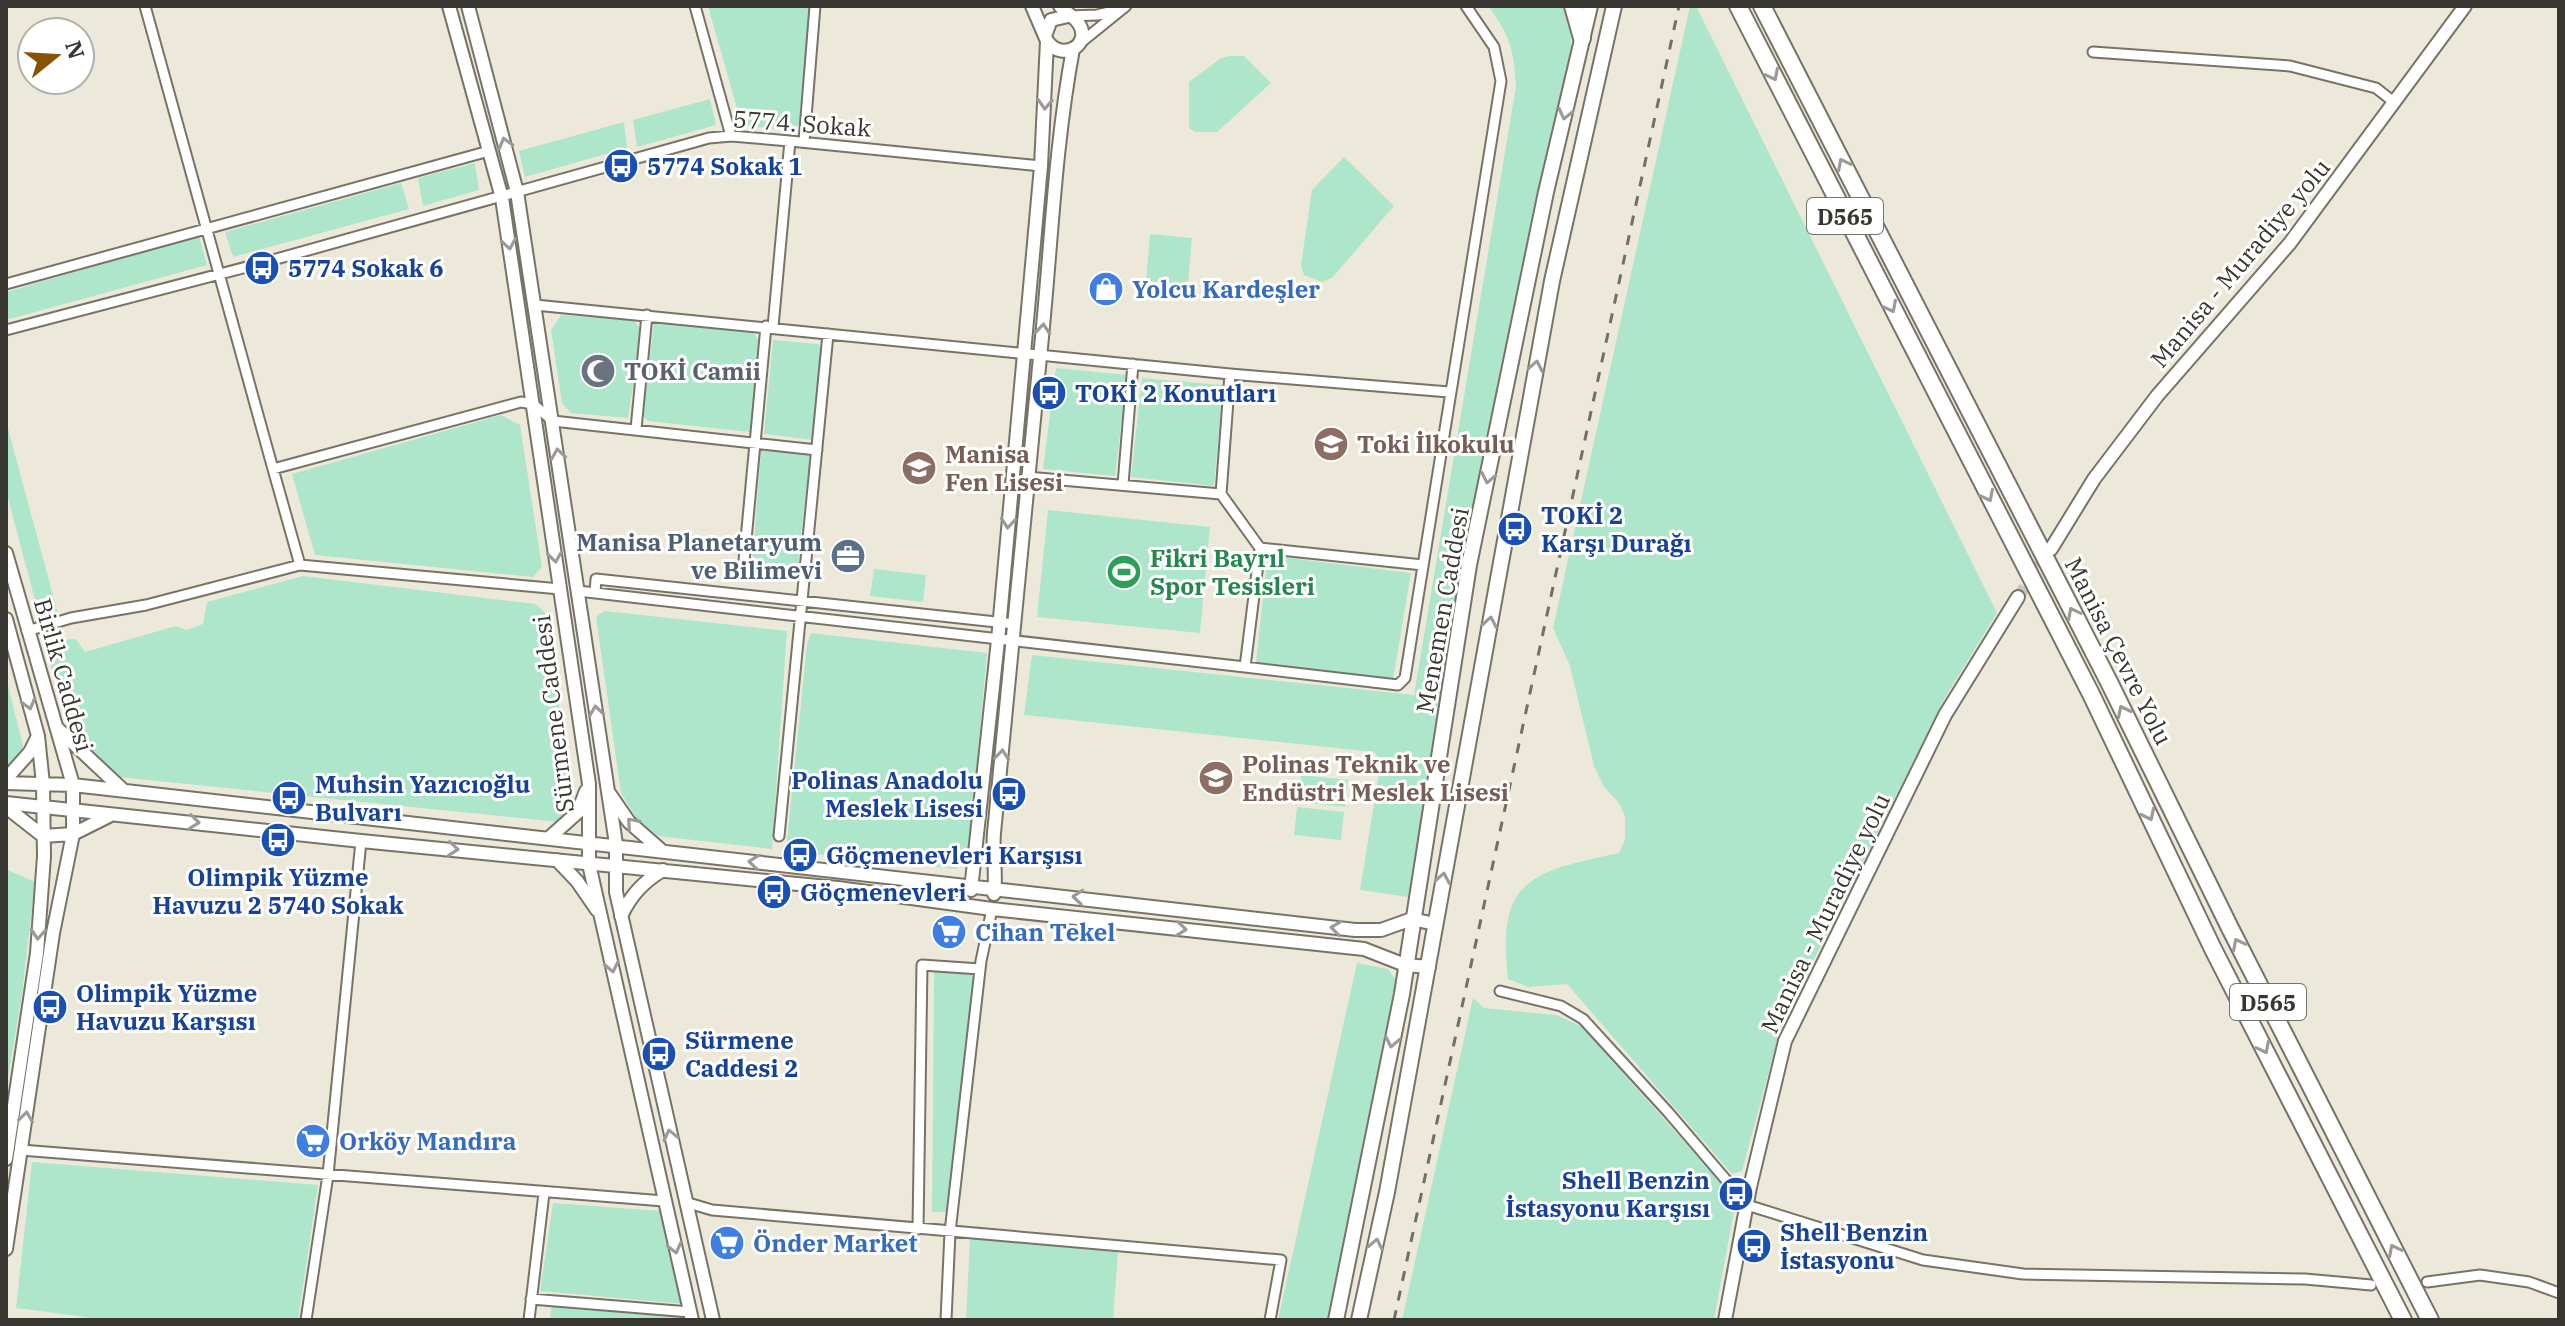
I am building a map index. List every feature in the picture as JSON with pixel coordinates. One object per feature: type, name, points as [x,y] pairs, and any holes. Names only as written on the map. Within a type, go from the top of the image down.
[{"type":"highway","points":[[1573,6],[1582,38]]},
{"type":"highway","name":"Manisa Çevre Yolu","points":[[1738,6],[2091,694],[2213,949],[2403,1320]]},
{"type":"highway","name":"Manisa Çevre Yolu","points":[[1762,6],[2102,669],[2430,1320]]},
{"type":"main road","name":"Sürmene Caddesi","points":[[449,6],[502,198],[589,784],[589,864],[691,1316]]},
{"type":"main road","name":"Sürmene Caddesi","points":[[468,6],[517,192],[616,844],[616,892],[713,1320]]},
{"type":"main road","points":[[1032,6],[1046,39],[1061,52],[1075,47]]},
{"type":"main road","name":"Menemen Caddesi","points":[[1336,1320],[1402,994],[1470,559],[1546,192],[1590,6]]},
{"type":"main road","name":"Menemen Caddesi","points":[[1359,1320],[1387,1192],[1429,967],[1552,281],[1614,6]]},
{"type":"main road","name":"Manisa - Muradiye yolu","points":[[2051,549],[2094,479],[2157,396],[2290,243],[2465,6]]},
{"type":"main road","points":[[969,905],[998,640],[1041,166],[1046,39],[1051,20],[1064,11],[1078,22],[1082,34],[1075,47],[1061,112],[994,838],[995,889],[992,909]]},
{"type":"main road","name":"Birlik Caddesi","points":[[6,553],[73,785],[73,834]]},
{"type":"main road","name":"Manisa - Muradiye yolu","points":[[1725,1320],[1750,1187],[1785,1041],[1945,715],[2018,597]]},
{"type":"main road","name":"Birlik Caddesi","points":[[6,619],[38,736],[43,784],[43,836]]},
{"type":"main road","points":[[55,727],[124,791]]},
{"type":"main road","points":[[6,781],[30,752],[38,736]]},
{"type":"main road","points":[[6,781],[73,785],[616,844],[663,852],[1368,931],[1381,930],[1412,919],[1435,924]]},
{"type":"main road","points":[[549,838],[578,812],[589,784]]},
{"type":"main road","points":[[607,789],[629,822],[663,852]]},
{"type":"main road","points":[[6,805],[838,888],[992,909],[1364,949],[1405,965],[1429,967]]},
{"type":"main road","points":[[6,805],[43,836],[73,834],[99,819],[116,814]]},
{"type":"main road","points":[[6,1249],[53,933],[73,834]]},
{"type":"main road","points":[[6,1159],[37,953],[43,836]]},
{"type":"main road","points":[[44,856],[68,854]]},
{"type":"main road","points":[[557,860],[577,881],[602,916]]},
{"type":"main road","points":[[621,916],[644,882],[663,870]]},
{"type":"main road","points":[[664,1201],[685,1202]]},
{"type":"street","points":[[145,6],[300,565]]},
{"type":"street","points":[[695,6],[731,136]]},
{"type":"street","points":[[804,142],[815,6]]},
{"type":"street","points":[[578,591],[1398,685],[1405,678],[1501,81],[1494,47],[1466,6]]},
{"type":"street","points":[[1064,11],[1097,15],[1124,8]]},
{"type":"street","points":[[1075,47],[1124,8]]},
{"type":"street","points":[[2093,52],[2290,66],[2376,88],[2395,103]]},
{"type":"street","name":"5774. Sokak","points":[[6,330],[502,198],[689,142],[731,136],[1041,166]]},
{"type":"street","points":[[744,561],[790,141]]},
{"type":"street","points":[[6,284],[489,151]]},
{"type":"street","points":[[535,305],[1230,374],[1449,392]]},
{"type":"street","points":[[636,429],[647,315]]},
{"type":"street","points":[[779,836],[828,334]]},
{"type":"street","points":[[1123,484],[1133,364]]},
{"type":"street","points":[[1230,374],[1221,494],[1260,548],[1245,667]]},
{"type":"street","points":[[273,469],[516,403],[533,404],[553,421],[817,450]]},
{"type":"street","points":[[1027,477],[1221,494]]},
{"type":"street","points":[[1260,548],[1423,565]]},
{"type":"street","points":[[27,631],[71,618],[146,605],[300,565],[560,589]]},
{"type":"street","points":[[595,593],[596,579],[1015,624]]},
{"type":"street","points":[[306,1320],[328,1175],[361,841]]},
{"type":"street","points":[[946,1320],[950,1232],[980,969],[992,909]]},
{"type":"street","points":[[918,1229],[922,965],[980,969]]},
{"type":"street","points":[[1500,991],[1561,1006],[1583,1019],[1727,1181],[1750,1187]]},
{"type":"street","points":[[21,1150],[664,1201]]},
{"type":"street","points":[[529,1320],[544,1193]]},
{"type":"street","points":[[685,1202],[712,1210],[1281,1260],[1270,1320]]},
{"type":"street","points":[[1747,1205],[1923,1260],[2023,1274],[2305,1279],[2371,1285]]},
{"type":"street","points":[[2427,1282],[2480,1275],[2529,1282],[2559,1293]]},
{"type":"street","points":[[531,1299],[691,1316]]},
{"type":"green space","points":[[708,6],[810,6],[801,122],[793,130],[742,126]]},
{"type":"green space","points":[[1488,6],[1567,6],[1571,56],[1500,369],[1408,897],[1360,890],[1381,761],[1374,752],[1024,715],[1032,655],[1414,695],[1516,86],[1510,44]]},
{"type":"green space","points":[[1690,6],[1696,6],[1997,613],[1946,696],[1782,1023],[1742,1171],[1732,1174],[1567,984],[1528,987],[1508,979],[1506,945],[1508,919],[1515,899],[1527,885],[1543,874],[1564,866],[1619,853],[1625,840],[1625,816],[1619,803],[1604,787],[1594,766],[1570,666],[1553,628]]},
{"type":"green space","points":[[1244,56],[1271,83],[1217,132],[1195,132],[1189,128],[1189,82],[1221,58]]},
{"type":"green space","points":[[710,99],[716,125],[637,147],[633,120]]},
{"type":"green space","points":[[624,122],[627,148],[525,177],[519,151]]},
{"type":"green space","points":[[1344,157],[1394,206],[1332,278],[1322,282],[1304,275],[1301,265],[1312,190]]},
{"type":"green space","points":[[475,163],[479,190],[423,206],[418,178]]},
{"type":"green space","points":[[401,183],[409,209],[233,257],[225,232]]},
{"type":"green space","points":[[1150,234],[1192,238],[1188,285],[1146,281]]},
{"type":"green space","points":[[199,236],[207,265],[6,320],[6,292]]},
{"type":"green space","points":[[561,315],[633,320],[642,330],[628,418],[571,413],[562,403],[551,330]]},
{"type":"green space","points":[[654,322],[751,330],[761,343],[750,432],[648,421],[643,416]]},
{"type":"green space","points":[[773,340],[818,344],[822,351],[814,440],[764,434]]},
{"type":"green space","points":[[1056,368],[1127,375],[1115,476],[1043,469]]},
{"type":"green space","points":[[1142,378],[1223,385],[1214,486],[1131,477]]},
{"type":"green space","points":[[501,415],[520,425],[542,567],[533,577],[315,555],[292,474]]},
{"type":"green space","points":[[6,421],[58,614],[43,618],[39,615],[6,491]]},
{"type":"green space","points":[[761,450],[810,455],[797,573],[752,568]]},
{"type":"green space","name":"Fikri Bayrıl Spor Tesisleri","points":[[1048,510],[1210,527],[1200,633],[1037,617]]},
{"type":"green space","points":[[1273,556],[1411,573],[1393,680],[1256,662],[1267,562]]},
{"type":"green space","points":[[874,569],[926,575],[923,602],[870,596]]},
{"type":"green space","points":[[303,576],[536,604],[545,613],[574,798],[559,822],[118,777],[75,736],[46,652],[58,640],[76,639],[85,652],[176,626],[186,630],[203,624],[207,602]]},
{"type":"green space","points":[[605,611],[787,631],[772,849],[658,836],[637,819],[621,793],[596,617]]},
{"type":"green space","points":[[811,633],[987,653],[968,859],[956,869],[786,851],[807,644]]},
{"type":"green space","points":[[6,678],[23,746],[18,760],[7,769]]},
{"type":"green space","points":[[1301,775],[1348,780],[1345,807],[1298,802]]},
{"type":"green space","points":[[1297,807],[1344,812],[1341,840],[1294,835]]},
{"type":"green space","points":[[8,870],[35,882],[22,994],[6,1090],[6,873]]},
{"type":"green space","points":[[1357,963],[1388,969],[1398,983],[1334,1320],[1278,1320]]},
{"type":"green space","points":[[934,971],[976,973],[949,1212],[932,1212]]},
{"type":"green space","points":[[1473,998],[1484,1008],[1556,1015],[1581,1026],[1736,1200],[1714,1320],[1402,1320]]},
{"type":"green space","points":[[32,1162],[318,1185],[298,1320],[108,1320],[16,1308]]},
{"type":"green space","points":[[553,1203],[661,1211],[684,1304],[540,1291]]},
{"type":"green space","points":[[970,1237],[1118,1252],[1113,1320],[966,1320]]},
{"type":"green space","points":[[552,1304],[683,1314],[684,1320],[550,1320]]},
{"type":"tunnel","points":[[2018,597],[2048,553]]},
{"type":"railway","points":[[1394,1320],[1679,6]]},
{"type":"place","name":"5774 Sokak 1","points":[[621,166]]},
{"type":"place","name":"5774 Sokak 6","points":[[262,268]]},
{"type":"place","name":"Yolcu Kardeşler","points":[[1106,289]]},
{"type":"place","name":"TOKİ Camii","points":[[598,371]]},
{"type":"place","name":"TOKİ 2 Konutları","points":[[1049,393]]},
{"type":"place","name":"Toki İlkokulu","points":[[1331,444]]},
{"type":"place","name":"Manisa Fen Lisesi","points":[[919,468]]},
{"type":"place","name":"TOKİ 2 Karşı Durağı","points":[[1515,529]]},
{"type":"place","name":"Manisa Planetaryum ve Bilimevi","points":[[848,556]]},
{"type":"place","name":"Fikri Bayrıl Spor Tesisleri","points":[[1124,572]]},
{"type":"place","name":"Polinas Teknik ve Endüstri Meslek Lisesi","points":[[1216,778]]},
{"type":"place","name":"Polinas Anadolu Meslek Lisesi","points":[[1009,794]]},
{"type":"place","name":"Muhsin Yazıcıoğlu Bulvarı","points":[[289,798]]},
{"type":"place","name":"Olimpik Yüzme Havuzu 2 5740 Sokak","points":[[278,840]]},
{"type":"place","name":"Göçmenevleri Karşısı","points":[[800,855]]},
{"type":"place","name":"Göçmenevleri","points":[[774,892]]},
{"type":"place","name":"Cihan Tekel","points":[[949,932]]},
{"type":"place","name":"Olimpik Yüzme Havuzu Karşısı","points":[[50,1007]]},
{"type":"place","name":"Sürmene Caddesi 2","points":[[659,1054]]},
{"type":"place","name":"Orköy Mandıra","points":[[313,1141]]},
{"type":"place","name":"Shell Benzin İstasyonu Karşısı","points":[[1736,1194]]},
{"type":"place","name":"Önder Market","points":[[727,1243]]},
{"type":"place","name":"Shell Benzin İstasyonu","points":[[1754,1246]]}]
